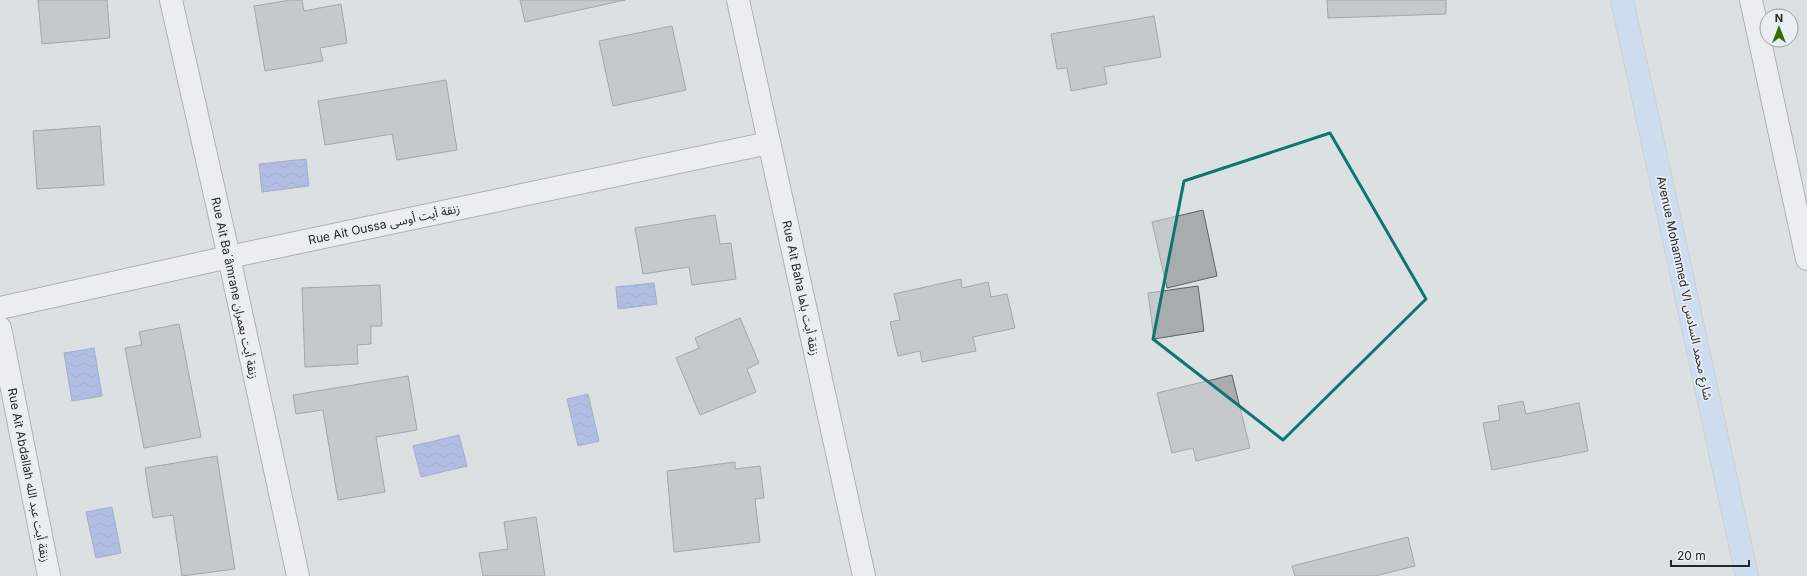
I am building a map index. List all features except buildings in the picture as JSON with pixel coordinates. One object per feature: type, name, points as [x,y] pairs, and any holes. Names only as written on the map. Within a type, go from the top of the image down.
[{"type":"main road","name":"Avenue Mohammed VI شارع محمد السادس","points":[[1622,0],[1747,576]]},
{"type":"street","name":"Rue Ait Ba´âmrane زنقة أيت بعمران","points":[[171,0],[229,257],[298,576]]},
{"type":"street","name":"Rue Ait Baha زنقة أيت باها","points":[[738,0],[864,576]]},
{"type":"street","points":[[1751,0],[1807,259]]},
{"type":"street","name":"Rue Ait Oussa زنقة أيت أوسى","points":[[0,308],[229,257],[769,143]]},
{"type":"street","name":"Rue Ait Abdallah زنقة أيت عبد الله","points":[[0,328],[49,576]]},
{"type":"highlighted area","points":[[1330,133],[1426,299],[1283,440],[1153,339],[1184,181]]},
{"type":"water","points":[[306,159],[309,186],[262,192],[259,164]]},
{"type":"water","points":[[654,283],[657,304],[618,309],[616,287]]},
{"type":"water","points":[[94,348],[102,396],[72,401],[64,353]]},
{"type":"water","points":[[588,394],[599,441],[578,446],[567,399]]},
{"type":"water","points":[[459,435],[467,466],[421,477],[413,446]]},
{"type":"water","points":[[112,507],[121,553],[96,558],[86,512]]}]
